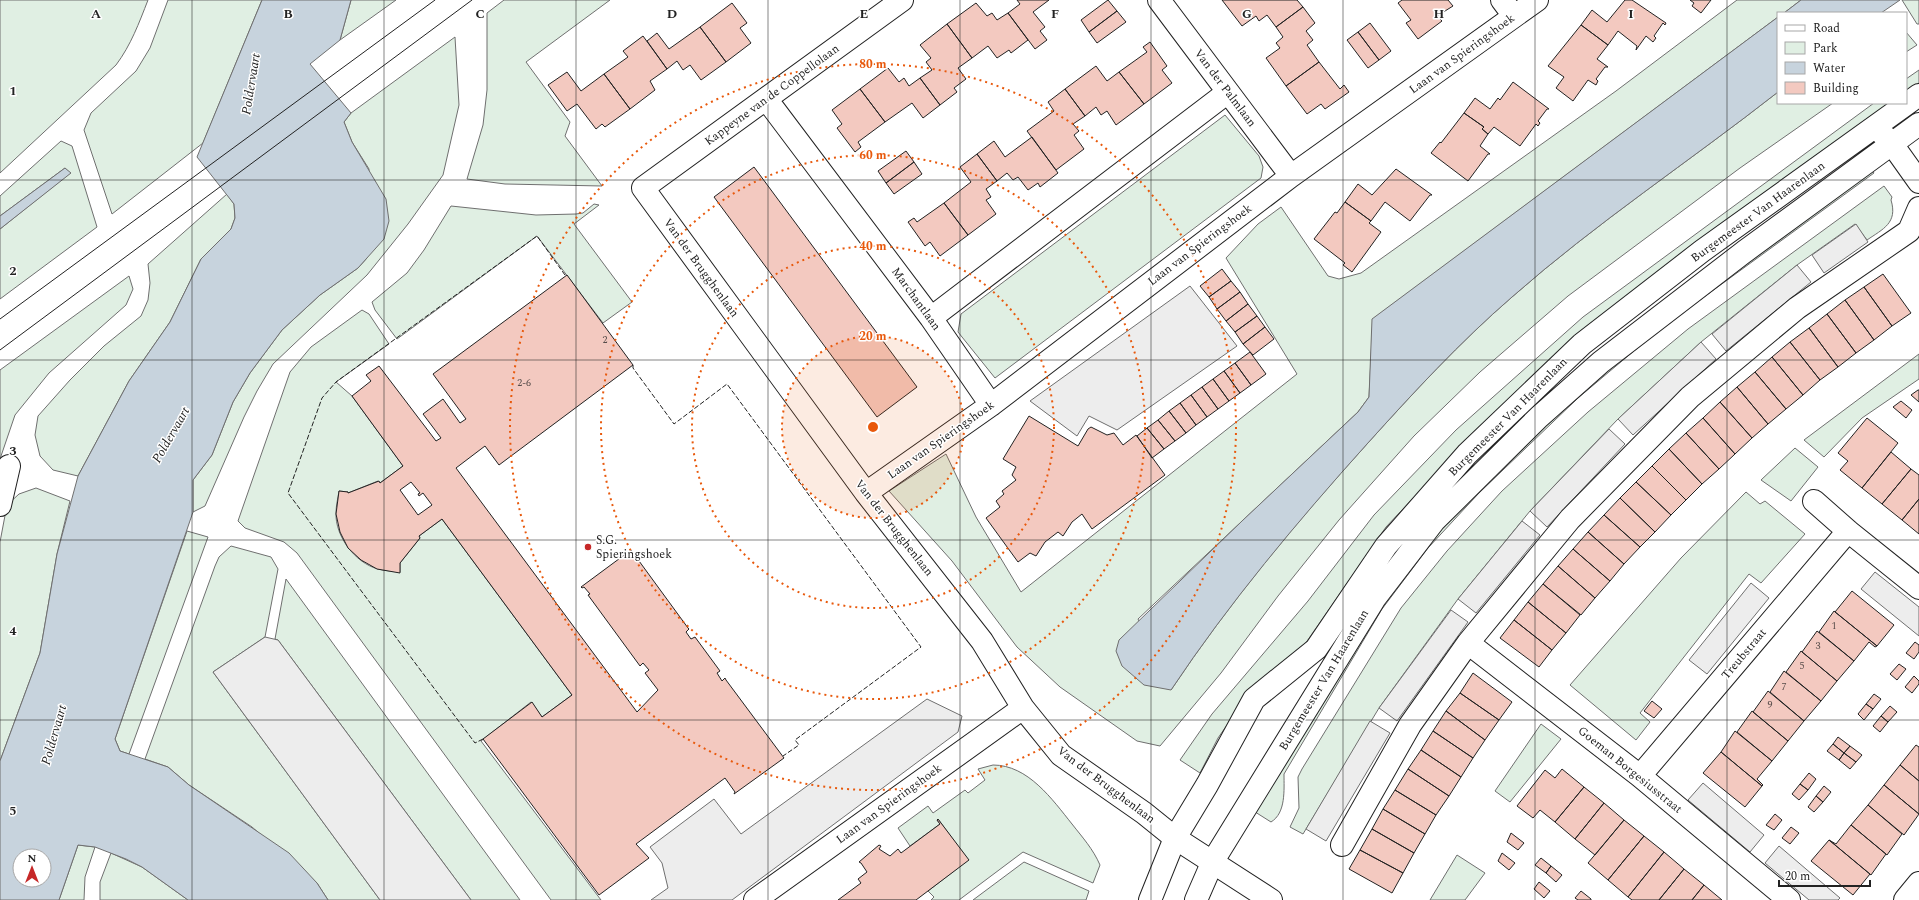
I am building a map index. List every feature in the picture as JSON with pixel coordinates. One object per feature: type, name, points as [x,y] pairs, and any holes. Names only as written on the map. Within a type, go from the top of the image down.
[{"type":"street","name":"Kappeyne van de Coppellolaan","points":[[643,188],[767,100],[902,0]]},
{"type":"street","name":"Van der Palmlaan","points":[[1159,0],[1291,176]]},
{"type":"street","name":"Laan van Spieringshoek","points":[[866,493],[991,405],[1508,8],[1537,0]]},
{"type":"street","points":[[931,318],[1228,92]]},
{"type":"street","name":"Burgemeester Van Haarenlaan","points":[[1907,104],[1919,95]]},
{"type":"street","name":"Marchantlaan","points":[[767,100],[931,318],[991,405]]},
{"type":"street","name":"Burgemeester Van Haarenlaan","points":[[1150,900],[1175,838],[1254,699],[1316,649],[1386,546],[1467,454],[1582,344],[1702,252],[1907,104]]},
{"type":"street","name":"Burgemeester Van Haarenlaan","points":[[1196,900],[1213,861],[1375,598],[1434,520],[1538,416],[1601,362],[1744,252],[1919,124]]},
{"type":"street","points":[[1876,127],[1892,144],[1919,182]]},
{"type":"street","name":"Van der Brugghenlaan","points":[[643,188],[866,493],[982,641],[1023,708],[1061,755],[1144,813],[1175,838]]},
{"type":"street","points":[[1342,845],[1410,725],[1468,643],[1570,518],[1690,397],[1797,308],[1914,235],[1919,208]]},
{"type":"street","points":[[0,505],[9,466]]},
{"type":"street","points":[[1814,501],[1848,531],[1919,588]]},
{"type":"street","name":"Treubstraat","points":[[1640,776],[1848,531]]},
{"type":"street","name":"Goeman Borgesiusstraat","points":[[1468,643],[1640,776],[1789,900]]},
{"type":"street","name":"Laan van Spieringshoek","points":[[755,900],[1023,708]]},
{"type":"street","points":[[1175,838],[1213,861],[1271,900]]},
{"type":"street","points":[[1905,900],[1919,883]]},
{"type":"green space","points":[[0,0],[148,0],[130,42],[116,65],[0,173]]},
{"type":"green space","points":[[168,0],[262,0],[203,143],[112,214],[84,130],[91,113],[136,71],[150,48]]},
{"type":"green space","points":[[351,0],[396,0],[340,40]]},
{"type":"green space","points":[[504,0],[610,0],[526,62],[570,122],[565,136],[602,186],[505,184],[467,179],[483,125],[487,90],[487,13]]},
{"type":"green space","points":[[1737,0],[1801,0],[1785,12],[1777,12],[1777,18],[1373,319],[1369,397],[1358,412],[1138,619],[1171,690],[1216,626],[1264,563],[1341,473],[1437,368],[1512,297],[1577,243],[1777,93],[1777,104],[1832,104],[1740,168],[1568,296],[1480,372],[1414,436],[1339,520],[1278,596],[1221,673],[1160,746],[1137,741],[1060,687],[1017,647],[952,561],[889,491],[946,454],[976,517],[1021,592],[1297,374],[1226,258],[1258,224],[1281,207],[1328,276],[1339,279],[1361,273],[1616,91]]},
{"type":"green space","points":[[1902,0],[1919,0],[1919,24],[1917,24]]},
{"type":"green space","points":[[1907,33],[1917,45],[1907,51]]},
{"type":"green space","points":[[455,37],[459,105],[443,175],[408,224],[367,275],[273,364],[244,417],[205,506],[193,512],[193,480],[212,455],[233,402],[250,373],[282,330],[320,295],[358,268],[367,258],[369,169],[352,142],[344,122],[351,113]]},
{"type":"green space","points":[[1919,70],[1919,83],[1907,91],[1907,78]]},
{"type":"green space","points":[[1873,104],[1890,104],[1466,442],[1386,527],[1305,644],[1250,692],[1218,738],[1200,773],[1180,760],[1212,714],[1308,601],[1374,515],[1456,430],[1583,317]]},
{"type":"green space","points":[[1225,115],[1259,156],[1263,167],[1261,178],[995,378],[958,332],[961,314]]},
{"type":"green space","points":[[61,141],[72,146],[97,227],[0,299],[0,229],[70,173],[65,168],[0,216],[0,196]]},
{"type":"green space","points":[[1871,169],[1874,173],[1660,329],[1578,398],[1479,493],[1428,548],[1382,609],[1284,774],[1282,807],[1276,818],[1271,822],[1252,810],[1379,604],[1425,544],[1476,488],[1576,394],[1658,324]]},
{"type":"green space","points":[[1884,186],[1892,197],[1891,200],[1893,208],[1891,220],[1883,229],[1867,240],[1855,224],[1797,265],[1701,342],[1618,419],[1530,511],[1458,599],[1379,708],[1303,834],[1290,827],[1299,808],[1298,777],[1302,769],[1401,608],[1447,551],[1502,491],[1588,412],[1688,329]]},
{"type":"green space","points":[[227,194],[234,204],[235,218],[231,229],[201,259],[170,322],[129,381],[78,476],[53,470],[40,456],[35,435],[38,416],[70,380],[104,346],[141,316],[148,300],[150,283],[148,264]]},
{"type":"green space","points":[[594,204],[599,205],[574,224],[632,302],[603,323],[537,236],[397,339],[375,310],[372,302],[407,273],[424,250],[451,206],[536,215],[583,213]]},
{"type":"green space","points":[[129,276],[133,289],[126,305],[49,373],[15,415],[0,459],[0,370]]},
{"type":"green space","points":[[362,310],[369,314],[389,344],[336,382],[352,396],[403,466],[380,483],[378,481],[348,493],[339,491],[336,513],[339,531],[354,555],[362,561],[378,569],[400,572],[400,563],[420,538],[419,536],[442,519],[572,695],[542,717],[531,702],[481,741],[601,900],[551,900],[297,553],[284,542],[245,528],[238,521],[290,372],[311,347]]},
{"type":"green space","points":[[1919,354],[1919,379],[1862,418],[1824,457],[1804,440]]},
{"type":"green space","points":[[1795,448],[1818,467],[1791,501],[1761,480]]},
{"type":"green space","points":[[36,488],[70,501],[57,554],[40,653],[0,761],[0,542],[7,505],[19,494]]},
{"type":"green space","points":[[1746,492],[1760,504],[1765,501],[1805,534],[1761,583],[1749,574],[1640,713],[1650,722],[1636,740],[1570,685],[1681,558]]},
{"type":"green space","points":[[187,531],[208,537],[129,754],[120,751],[115,739]]},
{"type":"green space","points":[[231,546],[271,557],[278,569],[265,637],[213,672],[380,900],[328,900],[317,883],[252,827],[189,785],[168,767],[145,759],[215,566],[219,557]]},
{"type":"green space","points":[[286,579],[520,900],[471,900],[278,640],[275,639]]},
{"type":"green space","points":[[1541,724],[1561,739],[1510,802],[1495,791]]},
{"type":"green space","points":[[993,765],[1006,767],[1028,777],[1056,804],[1088,844],[1100,865],[1093,883],[1023,852],[959,900],[931,900],[934,897],[928,891],[968,860],[938,819],[937,820],[940,824],[910,846],[898,828],[928,806],[933,813],[965,790],[968,793],[985,780],[978,769]]},
{"type":"green space","points":[[78,845],[95,847],[85,877],[84,900],[59,900]]},
{"type":"green space","points":[[111,853],[142,867],[188,900],[100,900],[100,882]]},
{"type":"green space","points":[[1457,855],[1485,873],[1465,900],[1430,900]]},
{"type":"green space","points":[[1024,862],[1089,891],[1086,900],[973,900]]},
{"type":"shaded area","points":[[1856,224],[1868,242],[1824,273],[1812,255]]},
{"type":"shaded area","points":[[1797,265],[1811,282],[1726,351],[1712,334]]},
{"type":"shaded area","points":[[1190,286],[1237,346],[1117,430],[1089,416],[1077,436],[1030,401]]},
{"type":"shaded area","points":[[1701,342],[1716,359],[1633,435],[1618,419]]},
{"type":"shaded area","points":[[1609,429],[1625,444],[1547,527],[1530,511]]},
{"type":"shaded area","points":[[1522,521],[1540,535],[1476,613],[1458,599]]},
{"type":"shaded area","points":[[1875,572],[1919,607],[1919,636],[1861,589]]},
{"type":"shaded area","points":[[1751,583],[1769,598],[1707,674],[1689,660]]},
{"type":"shaded area","points":[[1451,610],[1468,622],[1397,721],[1379,708]]},
{"type":"shaded area","points":[[265,637],[278,640],[471,900],[380,900],[213,672]]},
{"type":"shaded area","points":[[927,699],[962,716],[958,732],[732,900],[651,900],[668,888],[662,863],[650,847],[714,799],[741,834]]},
{"type":"shaded area","points":[[1370,721],[1390,733],[1326,841],[1306,829]]},
{"type":"shaded area","points":[[1703,783],[1764,835],[1750,852],[1688,800]]},
{"type":"shaded area","points":[[1779,846],[1840,898],[1838,900],[1809,900],[1765,863]]},
{"type":"water","name":"Poldervaart","points":[[262,0],[351,0],[340,40],[310,64],[351,113],[344,122],[352,142],[386,199],[389,221],[384,239],[358,268],[320,295],[282,330],[250,373],[233,402],[212,455],[193,480],[193,512],[115,739],[120,751],[168,767],[189,785],[289,853],[317,883],[328,900],[188,900],[142,867],[126,859],[95,847],[78,845],[59,900],[0,900],[0,761],[40,653],[57,554],[78,476],[129,381],[170,322],[201,259],[231,229],[235,218],[234,204],[197,157]]},
{"type":"water","points":[[1801,0],[1900,0],[1882,12],[1785,12]]},
{"type":"water","points":[[1777,18],[1777,93],[1577,243],[1493,314],[1419,387],[1315,503],[1240,594],[1171,690],[1144,685],[1122,666],[1116,651],[1119,640],[1242,521],[1358,412],[1369,397],[1372,319]]},
{"type":"water","points":[[65,168],[71,173],[0,229],[0,216]]},
{"type":"building","points":[[1017,0],[1049,0],[1033,12],[1045,27],[1040,31],[1047,40],[1035,49],[1008,13],[1020,4]]},
{"type":"building","points":[[1108,0],[1117,11],[1089,32],[1081,20]]},
{"type":"building","points":[[1222,0],[1297,0],[1303,7],[1276,27],[1267,15],[1259,21],[1256,16],[1242,26]]},
{"type":"building","points":[[1402,0],[1448,0],[1453,6],[1437,16],[1442,21],[1418,39],[1406,23],[1411,20],[1398,3]]},
{"type":"building","points":[[1625,0],[1632,0],[1666,23],[1665,25],[1663,23],[1654,36],[1656,38],[1653,42],[1646,36],[1636,50],[1637,46],[1618,31],[1608,45],[1581,25],[1592,10],[1607,22]]},
{"type":"building","points":[[1690,0],[1711,0],[1701,13],[1692,6],[1694,3]]},
{"type":"building","points":[[732,3],[747,23],[740,28],[751,43],[726,62],[700,27]]},
{"type":"building","points":[[976,3],[987,16],[992,13],[997,20],[1008,13],[1028,40],[1011,53],[1009,50],[997,58],[988,46],[972,58],[947,24]]},
{"type":"building","points":[[1303,7],[1315,23],[1306,31],[1313,40],[1307,45],[1319,62],[1286,86],[1266,58],[1280,48],[1276,43],[1283,37],[1276,27]]},
{"type":"building","points":[[1117,11],[1126,22],[1097,43],[1089,32]]},
{"type":"building","points":[[1370,23],[1391,51],[1379,60],[1358,32]]},
{"type":"building","points":[[947,24],[972,58],[958,68],[966,79],[954,88],[957,92],[940,105],[920,78],[932,70],[926,62],[931,58],[920,45]]},
{"type":"building","points":[[1581,25],[1608,45],[1597,59],[1608,67],[1605,67],[1596,79],[1598,81],[1596,85],[1588,80],[1573,101],[1556,88],[1564,77],[1548,66]]},
{"type":"building","points":[[700,27],[726,62],[701,80],[690,65],[683,70],[677,61],[667,69],[647,41],[657,33],[669,49]]},
{"type":"building","points":[[1358,32],[1379,60],[1368,68],[1347,40]]},
{"type":"building","points":[[643,36],[667,69],[650,81],[655,90],[630,109],[604,74],[628,57],[623,51]]},
{"type":"building","points":[[1150,42],[1167,66],[1162,70],[1172,83],[1144,104],[1119,72],[1147,52],[1143,47]]},
{"type":"building","points":[[1319,62],[1340,89],[1344,85],[1349,92],[1325,109],[1321,104],[1307,114],[1286,86]]},
{"type":"building","points":[[1096,66],[1107,81],[1119,72],[1144,104],[1116,125],[1107,111],[1101,115],[1096,107],[1085,116],[1065,89]]},
{"type":"building","points":[[888,68],[899,82],[904,78],[909,86],[920,78],[940,105],[923,118],[912,103],[885,122],[860,89]]},
{"type":"building","points":[[567,72],[581,91],[604,74],[630,109],[605,127],[602,124],[596,129],[577,104],[567,111],[548,85]]},
{"type":"building","points":[[1513,82],[1549,109],[1547,109],[1538,121],[1540,123],[1538,126],[1536,124],[1520,146],[1494,127],[1488,134],[1482,129],[1484,127],[1464,113],[1475,98],[1490,109],[1498,98],[1500,100]]},
{"type":"building","points":[[860,89],[885,122],[858,142],[861,147],[855,152],[837,128],[842,124],[832,110]]},
{"type":"building","points":[[1065,89],[1085,116],[1073,124],[1079,131],[1074,135],[1084,149],[1056,170],[1027,131],[1054,111],[1048,102]]},
{"type":"building","points":[[1464,113],[1484,127],[1482,129],[1488,134],[1480,146],[1490,154],[1488,154],[1468,181],[1431,153],[1440,142],[1441,143]]},
{"type":"building","points":[[1032,137],[1058,173],[1040,187],[1038,183],[1028,190],[1018,177],[1013,180],[1007,173],[997,181],[977,154],[994,141],[1005,157]]},
{"type":"building","points":[[906,151],[914,162],[886,183],[878,171]]},
{"type":"building","points":[[977,154],[997,181],[986,189],[991,197],[986,200],[996,214],[968,235],[944,203],[971,182],[960,167]]},
{"type":"building","points":[[914,162],[922,174],[894,194],[886,183]]},
{"type":"building","points":[[754,167],[917,387],[877,417],[714,197]]},
{"type":"building","points":[[1396,169],[1432,195],[1430,195],[1410,221],[1385,202],[1371,221],[1345,202],[1358,184],[1372,195]]},
{"type":"building","points":[[1345,202],[1371,221],[1369,223],[1381,232],[1352,272],[1343,265],[1345,263],[1314,239],[1335,212],[1337,213]]},
{"type":"building","points":[[944,203],[968,235],[940,256],[930,242],[925,246],[908,222],[914,218],[917,222]]},
{"type":"building","points":[[1222,269],[1231,281],[1209,297],[1200,286]]},
{"type":"building","points":[[1883,274],[1911,313],[1892,326],[1864,287]]},
{"type":"building","points":[[567,275],[633,365],[499,465],[485,446],[456,468],[637,712],[658,690],[645,673],[649,670],[643,663],[640,666],[588,595],[590,594],[584,587],[581,587],[631,550],[689,629],[686,632],[691,639],[695,637],[720,671],[717,673],[722,681],[725,678],[784,758],[734,794],[735,792],[725,778],[636,844],[649,858],[599,895],[483,739],[532,702],[542,717],[572,695],[442,519],[419,536],[420,538],[400,563],[400,573],[377,569],[361,560],[348,548],[340,532],[336,514],[339,491],[348,493],[379,481],[380,483],[403,466],[352,396],[371,381],[366,375],[379,366],[436,441],[441,438],[423,414],[443,399],[460,423],[466,419],[433,374]],"holes":[[[411,482],[420,493],[418,494],[419,496],[423,493],[432,505],[418,515],[400,490]]]},
{"type":"building","points":[[1231,281],[1240,292],[1217,309],[1209,297]]},
{"type":"building","points":[[1864,287],[1892,326],[1874,340],[1845,300]]},
{"type":"building","points":[[1240,292],[1248,304],[1226,321],[1217,309]]},
{"type":"building","points":[[1845,300],[1874,340],[1856,353],[1827,314]]},
{"type":"building","points":[[1248,304],[1257,316],[1235,332],[1226,321]]},
{"type":"building","points":[[1827,314],[1856,353],[1838,367],[1809,328]]},
{"type":"building","points":[[1257,316],[1265,327],[1243,344],[1235,332]]},
{"type":"building","points":[[1265,327],[1274,339],[1253,355],[1243,344]]},
{"type":"building","points":[[1809,328],[1838,367],[1820,380],[1790,342]]},
{"type":"building","points":[[1790,342],[1820,380],[1803,395],[1772,357]]},
{"type":"building","points":[[1250,352],[1266,374],[1251,385],[1235,363]]},
{"type":"building","points":[[1772,357],[1803,395],[1786,409],[1755,372]]},
{"type":"building","points":[[1235,363],[1251,385],[1240,393],[1224,371]]},
{"type":"building","points":[[1224,371],[1240,393],[1229,401],[1213,379]]},
{"type":"building","points":[[1755,372],[1786,409],[1768,424],[1737,387]]},
{"type":"building","points":[[1213,379],[1229,401],[1218,409],[1202,387]]},
{"type":"building","points":[[1202,387],[1218,409],[1207,417],[1191,395]]},
{"type":"building","points":[[1737,387],[1768,424],[1752,438],[1720,402]]},
{"type":"building","points":[[1919,390],[1919,402],[1911,395]]},
{"type":"building","points":[[1191,395],[1207,417],[1196,425],[1180,403]]},
{"type":"building","points":[[1901,401],[1912,410],[1906,418],[1893,407]]},
{"type":"building","points":[[1720,402],[1752,438],[1735,454],[1703,418]]},
{"type":"building","points":[[1180,403],[1196,425],[1186,433],[1169,411]]},
{"type":"building","points":[[1169,411],[1186,433],[1175,441],[1158,420]]},
{"type":"building","points":[[1029,416],[1078,446],[1088,429],[1091,427],[1107,435],[1114,433],[1123,445],[1136,435],[1165,475],[1092,529],[1082,514],[1072,522],[1063,536],[1058,532],[1045,542],[1036,556],[1030,553],[1018,562],[986,518],[1000,507],[996,501],[1004,494],[1002,491],[1016,480],[1012,475],[1016,467],[1003,459]]},
{"type":"building","points":[[1703,418],[1735,454],[1719,469],[1686,433]]},
{"type":"building","points":[[1867,418],[1898,443],[1862,488],[1840,470],[1848,461],[1838,453]]},
{"type":"building","points":[[1158,420],[1175,441],[1164,449],[1147,428]]},
{"type":"building","points":[[1147,428],[1164,449],[1152,458],[1137,436]]},
{"type":"building","points":[[1686,433],[1719,469],[1702,484],[1669,449]]},
{"type":"building","points":[[1669,449],[1702,484],[1686,500],[1652,466]]},
{"type":"building","points":[[1891,452],[1911,469],[1882,504],[1862,488]]},
{"type":"building","points":[[1652,466],[1686,500],[1671,515],[1636,482]]},
{"type":"building","points":[[1911,469],[1919,475],[1919,499],[1902,520],[1882,504]]},
{"type":"building","points":[[1636,482],[1671,515],[1655,532],[1620,498]]},
{"type":"building","points":[[1620,498],[1655,532],[1640,547],[1604,515]]},
{"type":"building","points":[[1919,499],[1919,534],[1902,520]]},
{"type":"building","points":[[1604,515],[1640,547],[1624,564],[1588,532]]},
{"type":"building","points":[[1588,532],[1624,564],[1610,581],[1573,549]]},
{"type":"building","points":[[1573,549],[1610,581],[1595,598],[1558,566]]},
{"type":"building","points":[[1558,566],[1595,598],[1581,615],[1543,584]]},
{"type":"building","points":[[1543,584],[1580,615],[1566,633],[1528,602]]},
{"type":"building","points":[[1852,591],[1894,625],[1877,646],[1835,612]]},
{"type":"building","points":[[1528,602],[1566,633],[1552,650],[1514,620]]},
{"type":"building","points":[[1834,611],[1877,646],[1875,647],[1869,642],[1854,661],[1819,632]]},
{"type":"building","points":[[1514,620],[1552,650],[1539,667],[1500,638]]},
{"type":"building","points":[[1817,631],[1854,661],[1837,681],[1802,652]]},
{"type":"building","points":[[1915,642],[1919,645],[1919,652],[1914,659],[1906,653]]},
{"type":"building","points":[[1801,651],[1837,681],[1821,701],[1786,672]]},
{"type":"building","points":[[1899,664],[1906,669],[1897,680],[1890,674]]},
{"type":"building","points":[[1784,671],[1821,701],[1804,721],[1770,692]]},
{"type":"building","points":[[1473,673],[1512,702],[1499,720],[1460,693]]},
{"type":"building","points":[[1914,676],[1919,681],[1919,684],[1912,693],[1905,687]]},
{"type":"building","points":[[1768,691],[1804,721],[1788,741],[1753,712]]},
{"type":"building","points":[[1460,693],[1499,720],[1485,740],[1446,711]]},
{"type":"building","points":[[1874,694],[1881,699],[1873,709],[1866,704]]},
{"type":"building","points":[[1652,701],[1662,709],[1654,718],[1644,711]]},
{"type":"building","points":[[1866,704],[1873,709],[1864,720],[1858,714]]},
{"type":"building","points":[[1890,706],[1897,712],[1888,722],[1881,716]]},
{"type":"building","points":[[1446,711],[1485,740],[1473,758],[1433,731]]},
{"type":"building","points":[[1752,711],[1788,741],[1772,761],[1737,732]]},
{"type":"building","points":[[1881,716],[1888,722],[1880,732],[1873,726]]},
{"type":"building","points":[[1433,731],[1473,758],[1461,777],[1421,750]]},
{"type":"building","points":[[1735,731],[1772,761],[1757,779],[1763,785],[1762,786],[1721,752]]},
{"type":"building","points":[[1838,737],[1850,746],[1844,753],[1833,744]]},
{"type":"building","points":[[1833,744],[1844,753],[1839,760],[1827,751]]},
{"type":"building","points":[[1916,745],[1919,747],[1919,781],[1900,765]]},
{"type":"building","points":[[1850,746],[1862,755],[1856,762],[1844,753]]},
{"type":"building","points":[[1421,750],[1461,777],[1449,796],[1408,769]]},
{"type":"building","points":[[1721,752],[1762,786],[1745,807],[1703,773]]},
{"type":"building","points":[[1844,753],[1856,762],[1850,769],[1839,760]]},
{"type":"building","points":[[1900,765],[1919,781],[1919,814],[1884,785]]},
{"type":"building","points":[[1408,769],[1449,796],[1436,815],[1395,790]]},
{"type":"building","points":[[1562,769],[1584,787],[1555,822],[1540,810],[1533,818],[1517,806],[1545,770],[1555,778]]},
{"type":"building","points":[[1809,773],[1816,779],[1808,790],[1800,784]]},
{"type":"building","points":[[1800,784],[1808,790],[1799,800],[1792,794]]},
{"type":"building","points":[[1884,785],[1919,814],[1904,835],[1868,805]]},
{"type":"building","points":[[1824,786],[1831,792],[1823,802],[1816,796]]},
{"type":"building","points":[[1584,787],[1604,803],[1575,839],[1555,822]]},
{"type":"building","points":[[1395,790],[1436,815],[1425,834],[1383,809]]},
{"type":"building","points":[[1816,796],[1823,802],[1814,812],[1808,807]]},
{"type":"building","points":[[1604,803],[1624,820],[1595,855],[1575,839]]},
{"type":"building","points":[[1868,805],[1902,834],[1887,855],[1851,825]]},
{"type":"building","points":[[1383,809],[1425,834],[1414,853],[1372,829]]},
{"type":"building","points":[[1775,814],[1782,820],[1774,830],[1766,825]]},
{"type":"building","points":[[938,819],[969,860],[916,900],[838,900],[861,883],[858,879],[867,872],[859,862],[879,845],[881,846],[879,849],[890,856],[898,849],[901,853],[940,824],[937,820]]},
{"type":"building","points":[[1624,820],[1644,836],[1608,880],[1588,863]]},
{"type":"building","points":[[1851,825],[1886,854],[1871,875],[1829,840],[1836,844]]},
{"type":"building","points":[[1791,827],[1799,833],[1790,844],[1782,838]]},
{"type":"building","points":[[1372,829],[1414,853],[1403,873],[1360,850]]},
{"type":"building","points":[[1511,833],[1524,843],[1518,850],[1507,842]]},
{"type":"building","points":[[1644,836],[1664,852],[1628,897],[1608,880]]},
{"type":"building","points":[[1829,840],[1870,874],[1853,895],[1811,861]]},
{"type":"building","points":[[1360,850],[1403,873],[1392,893],[1349,869]]},
{"type":"building","points":[[1664,852],[1684,869],[1659,900],[1632,900],[1628,897]]},
{"type":"building","points":[[1502,853],[1515,863],[1509,870],[1498,861]]},
{"type":"building","points":[[1541,858],[1551,866],[1546,873],[1535,865]]},
{"type":"building","points":[[1551,866],[1562,875],[1556,882],[1546,873]]},
{"type":"building","points":[[1684,869],[1704,885],[1692,900],[1659,900]]},
{"type":"building","points":[[1539,882],[1550,891],[1544,898],[1534,889]]},
{"type":"building","points":[[1704,885],[1722,900],[1692,900]]},
{"type":"building","points":[[1581,891],[1591,900],[1578,900],[1575,898]]},
{"type":"tram line","points":[[0,319],[435,0]]},
{"type":"tram line","points":[[0,350],[472,0]]},
{"type":"fence","points":[[483,739],[475,743],[288,493],[322,398],[336,382],[537,236],[565,275],[567,275]]},
{"type":"fence","points":[[633,365],[633,368],[674,424],[727,384],[921,647],[795,740],[799,745],[783,756]]},
{"type":"place","name":"S.G. Spieringshoek","points":[[588,547]]}]
